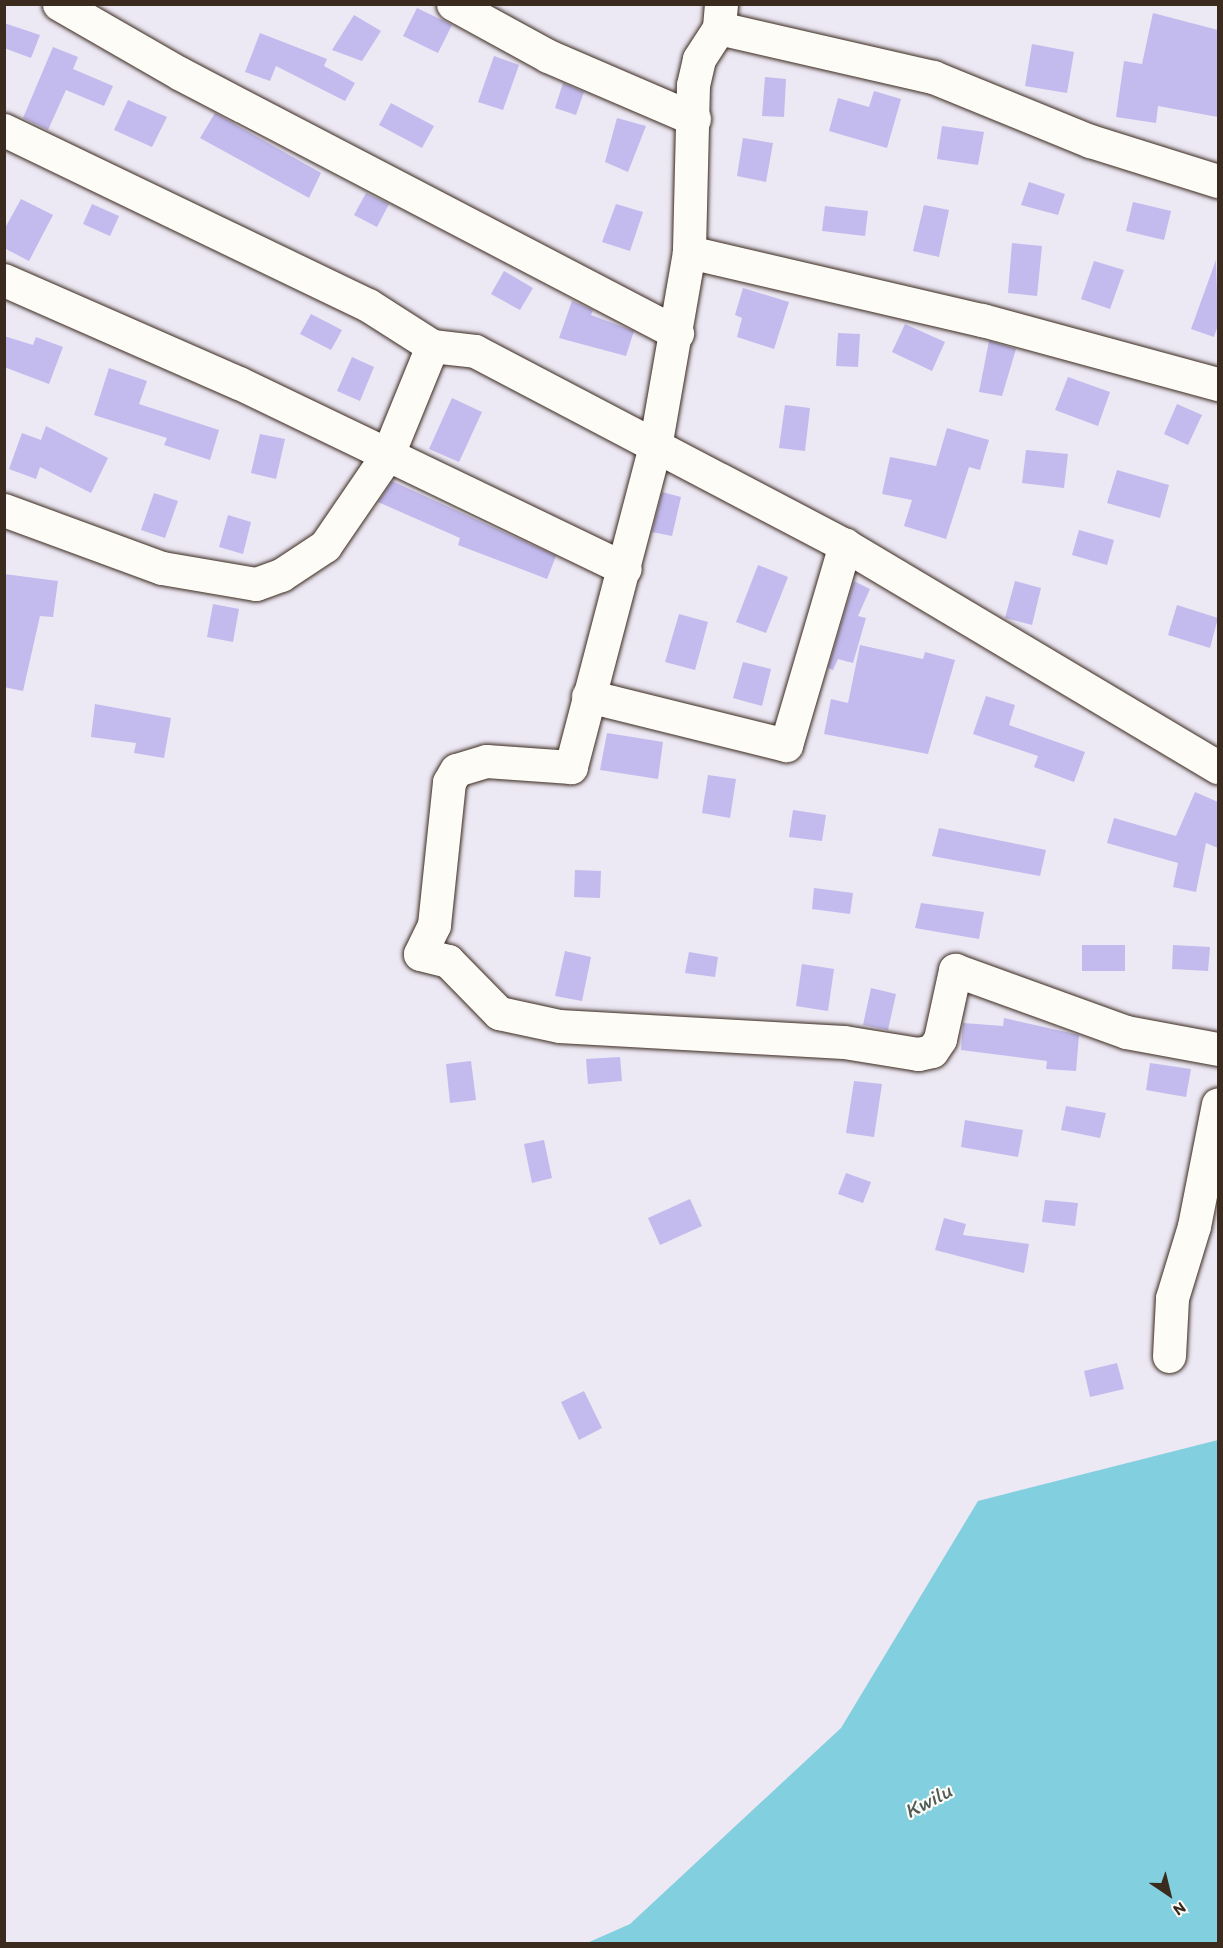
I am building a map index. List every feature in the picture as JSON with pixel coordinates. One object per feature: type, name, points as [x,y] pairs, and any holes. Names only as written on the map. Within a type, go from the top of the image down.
[{"type":"street","points":[[59,4],[189,79],[677,333]]},
{"type":"street","points":[[453,4],[548,56],[694,119]]},
{"type":"street","points":[[1218,180],[1090,141],[933,77],[720,16],[699,59],[693,86],[689,252],[677,333],[655,446],[625,569],[588,696],[571,767],[486,761],[456,770],[449,782],[434,925],[420,954],[448,961],[499,1013],[559,1026],[844,1042],[918,1054],[932,1050],[940,1040],[955,970],[1126,1032],[1218,1049]]},
{"type":"street","points":[[4,130],[368,305],[432,346],[475,351],[845,544],[1218,767]]},
{"type":"street","points":[[689,252],[982,320],[1218,384]]},
{"type":"street","points":[[4,280],[388,454],[625,569]]},
{"type":"street","points":[[4,510],[162,568],[256,584],[281,574],[325,546],[388,454],[432,346]]},
{"type":"street","points":[[588,696],[786,745],[845,544]]},
{"type":"street","points":[[1169,1356],[1172,1298],[1194,1226],[1218,1104]]},
{"type":"water","name":"Kwilu","points":[[1218,1440],[1218,1943],[587,1943],[630,1924],[841,1728],[978,1501]]},
{"type":"building","points":[[417,8],[452,25],[438,53],[403,36]]},
{"type":"building","points":[[1153,13],[1218,30],[1218,117],[1158,106],[1156,123],[1116,117],[1124,61],[1142,64]]},
{"type":"building","points":[[354,15],[381,31],[362,61],[332,50]]},
{"type":"building","points":[[4,23],[40,35],[31,58],[4,48]]},
{"type":"building","points":[[260,33],[327,59],[324,66],[355,83],[345,101],[276,66],[270,81],[245,72]]},
{"type":"building","points":[[1032,44],[1074,52],[1067,93],[1025,86]]},
{"type":"building","points":[[53,47],[78,57],[73,69],[113,86],[104,106],[66,90],[48,130],[23,118]]},
{"type":"building","points":[[494,56],[519,65],[503,110],[478,102]]},
{"type":"building","points":[[765,77],[786,79],[784,117],[762,116]]},
{"type":"building","points":[[563,83],[584,92],[576,115],[555,108]]},
{"type":"building","points":[[874,91],[901,99],[887,148],[829,131],[838,98],[869,107]]},
{"type":"building","points":[[128,100],[167,117],[152,147],[114,130]]},
{"type":"building","points":[[391,103],[434,126],[422,148],[379,125]]},
{"type":"building","points":[[215,113],[321,173],[309,198],[200,138]]},
{"type":"building","points":[[617,118],[646,126],[628,172],[605,162]]},
{"type":"building","points":[[942,126],[984,132],[978,165],[937,159]]},
{"type":"building","points":[[743,138],[773,143],[766,182],[737,176]]},
{"type":"building","points":[[1029,182],[1065,194],[1058,215],[1021,205]]},
{"type":"building","points":[[366,193],[389,204],[377,227],[354,215]]},
{"type":"building","points":[[21,199],[53,215],[29,261],[4,248],[4,230]]},
{"type":"building","points":[[1133,202],[1171,211],[1164,240],[1126,231]]},
{"type":"building","points":[[92,204],[119,216],[110,236],[83,224]]},
{"type":"building","points":[[616,204],[643,212],[630,251],[602,242]]},
{"type":"building","points":[[924,205],[949,210],[939,257],[913,251]]},
{"type":"building","points":[[825,206],[868,211],[865,236],[822,231]]},
{"type":"building","points":[[1012,243],[1042,246],[1037,296],[1008,293]]},
{"type":"building","points":[[1216,260],[1218,325],[1214,337],[1191,329]]},
{"type":"building","points":[[1094,261],[1124,270],[1110,309],[1081,299]]},
{"type":"building","points":[[504,271],[533,288],[520,310],[491,294]]},
{"type":"building","points":[[743,288],[789,302],[774,349],[737,337],[742,318],[735,315]]},
{"type":"building","points":[[572,301],[593,310],[591,315],[634,331],[626,356],[559,338]]},
{"type":"building","points":[[311,314],[342,330],[331,350],[300,334]]},
{"type":"building","points":[[905,324],[945,342],[932,371],[892,352]]},
{"type":"building","points":[[838,333],[860,334],[858,367],[836,366]]},
{"type":"building","points":[[4,336],[33,345],[36,337],[63,347],[49,384],[4,367]]},
{"type":"building","points":[[989,341],[1016,349],[1002,396],[979,392]]},
{"type":"building","points":[[352,357],[374,367],[360,401],[337,391]]},
{"type":"building","points":[[109,368],[147,381],[139,404],[219,430],[210,460],[164,445],[167,438],[94,415]]},
{"type":"building","points":[[1068,377],[1110,392],[1098,426],[1055,410]]},
{"type":"building","points":[[452,398],[482,412],[459,462],[429,449]]},
{"type":"building","points":[[1177,404],[1202,415],[1188,445],[1164,434]]},
{"type":"building","points":[[785,405],[810,408],[805,451],[779,448]]},
{"type":"building","points":[[46,426],[108,458],[91,493],[40,467],[36,479],[9,469],[22,433],[41,440]]},
{"type":"building","points":[[947,428],[989,440],[980,470],[969,467],[946,539],[904,526],[912,500],[882,494],[890,457],[936,466]]},
{"type":"building","points":[[260,434],[285,439],[276,479],[251,473]]},
{"type":"building","points":[[1026,450],[1068,454],[1064,488],[1022,483]]},
{"type":"building","points":[[1117,470],[1169,485],[1160,518],[1107,503]]},
{"type":"building","points":[[392,481],[556,556],[547,579],[458,545],[460,538],[378,502]]},
{"type":"building","points":[[662,492],[681,497],[672,536],[652,532]]},
{"type":"building","points":[[154,493],[178,501],[165,538],[141,530]]},
{"type":"building","points":[[228,515],[251,522],[243,554],[219,547]]},
{"type":"building","points":[[1079,530],[1114,540],[1107,565],[1072,555]]},
{"type":"building","points":[[758,565],[788,577],[766,633],[736,622]]},
{"type":"building","points":[[4,574],[58,581],[53,617],[40,616],[23,691],[4,687]]},
{"type":"building","points":[[854,581],[870,589],[858,616],[866,618],[853,663],[838,659],[833,670],[828,668]]},
{"type":"building","points":[[1015,581],[1041,588],[1032,625],[1005,618]]},
{"type":"building","points":[[213,604],[239,609],[233,642],[207,637]]},
{"type":"building","points":[[1177,605],[1218,618],[1210,648],[1168,635]]},
{"type":"building","points":[[679,614],[708,622],[695,670],[665,662]]},
{"type":"building","points":[[860,645],[923,659],[925,652],[955,660],[928,754],[824,734],[831,699],[848,703]]},
{"type":"building","points":[[743,662],[771,669],[762,706],[733,698]]},
{"type":"building","points":[[986,696],[1015,705],[1009,725],[1085,752],[1074,782],[1034,767],[1038,756],[973,734]]},
{"type":"building","points":[[95,704],[171,718],[164,758],[134,753],[136,743],[91,737]]},
{"type":"building","points":[[607,733],[663,742],[658,779],[600,770]]},
{"type":"building","points":[[708,775],[736,779],[730,818],[702,813]]},
{"type":"building","points":[[1195,792],[1218,802],[1218,848],[1206,843],[1196,892],[1173,887],[1178,863],[1107,843],[1114,818],[1176,836]]},
{"type":"building","points":[[793,810],[826,815],[822,841],[789,837]]},
{"type":"building","points":[[939,828],[1046,850],[1040,876],[932,856]]},
{"type":"building","points":[[575,870],[601,871],[600,898],[574,897]]},
{"type":"building","points":[[814,888],[853,893],[850,914],[812,909]]},
{"type":"building","points":[[921,903],[984,912],[979,939],[915,928]]},
{"type":"building","points":[[1082,945],[1125,945],[1125,971],[1082,971]]},
{"type":"building","points":[[1173,945],[1210,947],[1208,971],[1172,969]]},
{"type":"building","points":[[565,951],[591,957],[582,1001],[555,996]]},
{"type":"building","points":[[689,952],[718,957],[715,977],[685,973]]},
{"type":"building","points":[[802,964],[834,969],[828,1011],[796,1006]]},
{"type":"building","points":[[871,988],[896,994],[888,1030],[863,1025]]},
{"type":"building","points":[[1004,1018],[1079,1035],[1076,1071],[1046,1069],[1047,1061],[961,1050],[963,1023],[1003,1026]]},
{"type":"building","points":[[620,1057],[622,1081],[588,1084],[586,1059]]},
{"type":"building","points":[[471,1061],[476,1100],[450,1103],[446,1064]]},
{"type":"building","points":[[1150,1063],[1191,1069],[1186,1097],[1146,1090]]},
{"type":"building","points":[[854,1081],[882,1084],[874,1137],[846,1133]]},
{"type":"building","points":[[1066,1106],[1106,1113],[1100,1138],[1061,1130]]},
{"type":"building","points":[[965,1120],[1023,1130],[1018,1157],[961,1147]]},
{"type":"building","points":[[544,1140],[552,1178],[532,1183],[524,1144]]},
{"type":"building","points":[[846,1173],[871,1182],[863,1203],[838,1194]]},
{"type":"building","points":[[690,1199],[702,1226],[660,1245],[648,1218]]},
{"type":"building","points":[[1045,1200],[1078,1203],[1075,1226],[1042,1222]]},
{"type":"building","points":[[944,1218],[966,1224],[963,1235],[1029,1244],[1024,1273],[935,1250]]},
{"type":"building","points":[[1117,1363],[1124,1389],[1090,1397],[1084,1371]]},
{"type":"building","points":[[584,1391],[602,1428],[579,1440],[561,1402]]}]
